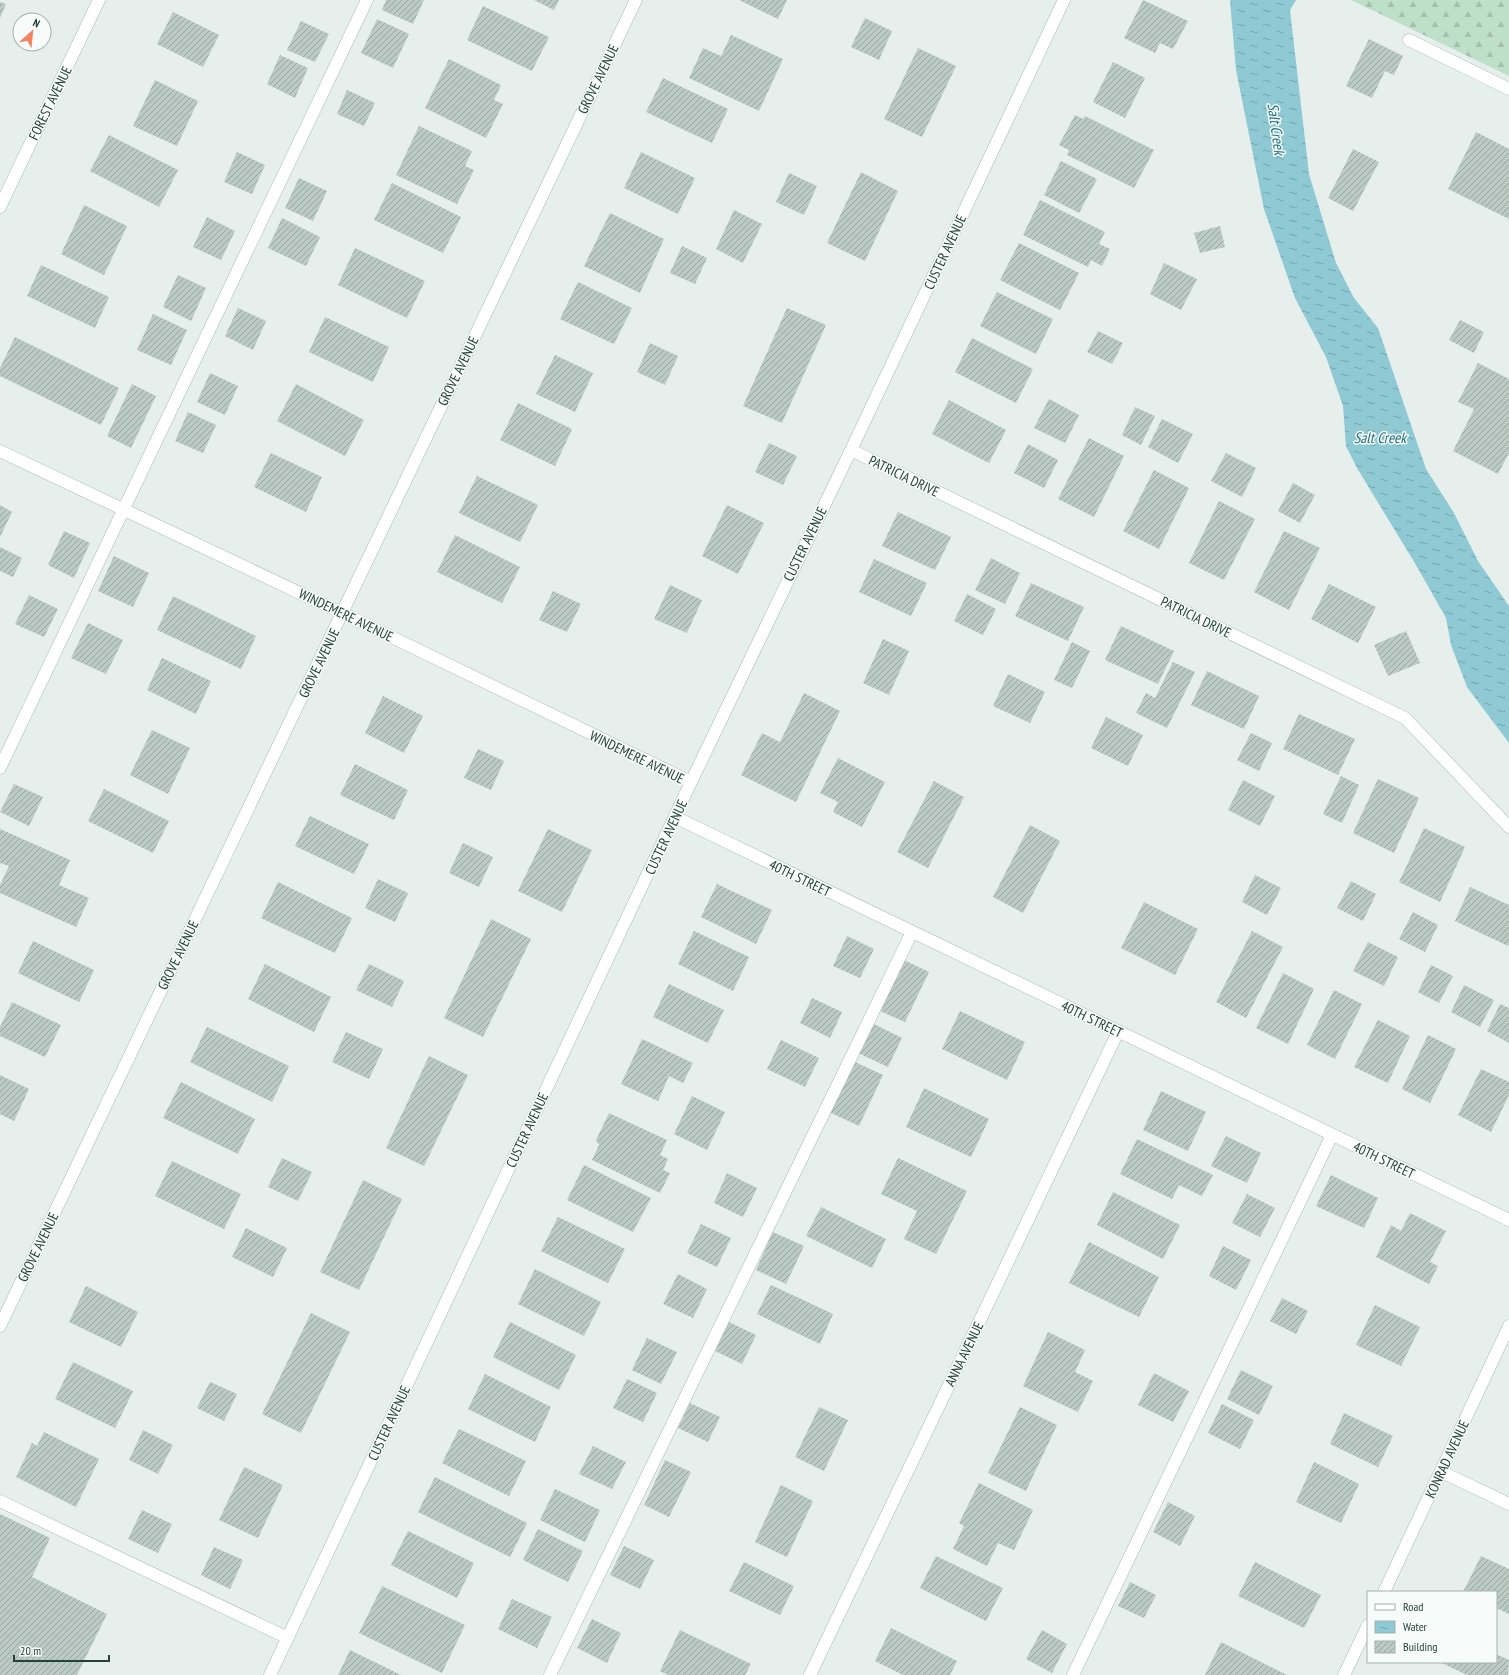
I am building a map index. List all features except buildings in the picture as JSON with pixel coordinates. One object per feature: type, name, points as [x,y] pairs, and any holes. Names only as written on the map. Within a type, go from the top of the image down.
[{"type":"street","name":"FOREST AVENUE","points":[[0,207],[99,0]]},
{"type":"street","points":[[0,768],[367,0]]},
{"type":"street","name":"GROVE AVENUE","points":[[0,1326],[636,0]]},
{"type":"street","name":"CUSTER AVENUE","points":[[270,1675],[675,817],[690,782],[851,450],[1064,0]]},
{"type":"street","points":[[1409,40],[1509,89]]},
{"type":"street","name":"PATRICIA DRIVE","points":[[851,450],[1405,718],[1509,827]]},
{"type":"street","name":"WINDEMERE AVENUE","points":[[0,451],[342,613],[690,782]]},
{"type":"street","name":"40TH STREET","points":[[675,817],[1509,1220]]},
{"type":"street","points":[[550,1675],[912,932]]},
{"type":"street","name":"ANNA AVENUE","points":[[810,1675],[1118,1032]]},
{"type":"street","points":[[1073,1675],[1332,1135]]},
{"type":"street","name":"KONRAD AVENUE","points":[[1384,1591],[1442,1472],[1509,1326]]},
{"type":"street","points":[[1442,1472],[1509,1504]]},
{"type":"street","points":[[0,1501],[288,1638]]},
{"type":"street","points":[[1344,1675],[1367,1627]]},
{"type":"green space","points":[[1351,0],[1509,0],[1509,76]]},
{"type":"water","name":"Salt Creek","points":[[1230,0],[1296,0],[1290,10],[1309,174],[1336,263],[1354,298],[1378,328],[1426,469],[1454,513],[1478,561],[1509,606],[1509,743],[1467,687],[1451,645],[1446,618],[1416,565],[1357,468],[1346,446],[1343,406],[1326,357],[1295,298],[1264,209],[1236,70]]}]
